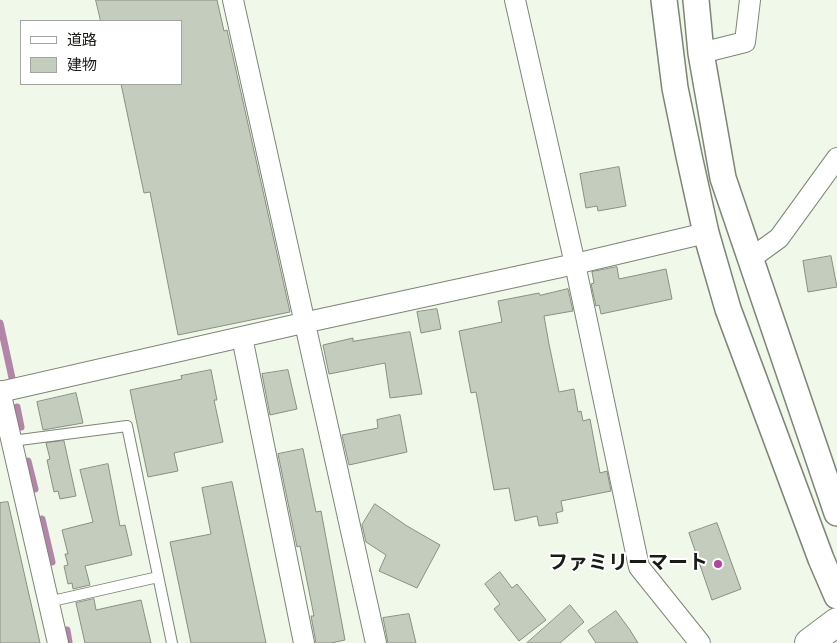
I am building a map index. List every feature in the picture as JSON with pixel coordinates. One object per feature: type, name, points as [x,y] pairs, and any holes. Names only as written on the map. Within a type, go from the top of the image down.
[{"type":"main road","points":[[809,643],[837,622]]},
{"type":"street","points":[[233,0],[303,323],[376,643]]},
{"type":"street","points":[[515,0],[575,264],[639,567],[700,643]]},
{"type":"street","points":[[664,0],[675,88],[689,156],[706,233],[728,309],[837,596]]},
{"type":"street","points":[[696,0],[701,53],[723,178],[837,513]]},
{"type":"street","points":[[701,53],[745,42],[750,0]]},
{"type":"street","points":[[750,259],[780,238],[837,158]]},
{"type":"street","points":[[58,643],[0,392],[706,233]]},
{"type":"street","points":[[242,337],[304,643]]},
{"type":"lane","points":[[12,441],[126,426],[172,643]]},
{"type":"lane","points":[[48,602],[158,577]]},
{"type":"building","points":[[96,0],[217,0],[224,31],[227,30],[290,312],[178,335],[150,192],[144,193],[121,85],[182,85],[182,20],[101,20]]},
{"type":"building","points":[[619,167],[626,206],[598,211],[597,206],[586,208],[580,174]]},
{"type":"building","points":[[831,256],[837,287],[808,292],[803,261]]},
{"type":"building","points":[[617,267],[619,279],[666,269],[672,299],[601,314],[599,305],[596,306],[591,284],[594,283],[592,272]]},
{"type":"building","points":[[568,289],[573,311],[544,316],[559,392],[574,389],[578,412],[581,411],[583,421],[590,419],[600,473],[607,471],[611,491],[561,501],[563,511],[556,513],[558,523],[539,526],[537,516],[515,521],[509,488],[494,490],[476,392],[471,393],[459,331],[502,322],[498,301]]},
{"type":"building","points":[[437,309],[441,329],[421,333],[417,312]]},
{"type":"building","points":[[410,332],[422,394],[390,398],[385,363],[329,374],[323,345],[353,338],[353,341]]},
{"type":"building","points":[[211,370],[217,400],[214,400],[223,442],[174,453],[178,471],[148,477],[130,390],[182,379],[181,376]]},
{"type":"building","points":[[288,370],[297,409],[270,415],[262,374]]},
{"type":"building","points":[[76,393],[83,423],[43,430],[37,402]]},
{"type":"building","points":[[400,415],[407,452],[349,465],[342,435],[378,428],[377,420]]},
{"type":"building","points":[[64,441],[76,496],[60,499],[58,491],[54,492],[47,460],[50,459],[46,443]]},
{"type":"building","points":[[303,449],[316,512],[321,511],[345,640],[331,643],[316,643],[311,616],[314,616],[300,546],[297,547],[278,454]]},
{"type":"building","points":[[108,464],[120,526],[125,525],[132,555],[85,566],[90,585],[73,589],[72,583],[68,584],[64,566],[68,565],[65,554],[68,554],[62,530],[93,522],[80,470]]},
{"type":"building","points":[[232,482],[266,643],[191,643],[170,542],[211,534],[202,488]]},
{"type":"building","points":[[8,502],[40,643],[0,643],[0,503]]},
{"type":"building","points":[[375,504],[407,526],[440,545],[417,588],[379,571],[386,555],[366,542],[362,525]]},
{"type":"building","points":[[717,523],[741,589],[712,600],[689,533]]},
{"type":"building","points":[[500,572],[512,588],[517,584],[546,620],[519,641],[494,609],[500,604],[485,584]]},
{"type":"building","points":[[94,599],[96,610],[141,600],[151,643],[85,643],[76,603]]},
{"type":"building","points":[[570,605],[584,622],[560,643],[527,643]]},
{"type":"building","points":[[616,611],[638,643],[596,643],[588,631]]},
{"type":"building","points":[[409,614],[416,643],[388,643],[383,618]]},
{"type":"waterway","points":[[0,323],[12,378]]},
{"type":"waterway","points":[[17,407],[21,427]]},
{"type":"waterway","points":[[28,461],[35,489]]},
{"type":"waterway","points":[[42,519],[52,562]]},
{"type":"waterway","points":[[67,630],[69,642]]},
{"type":"place","name":"ファミリーマート","points":[[718,564]]}]
